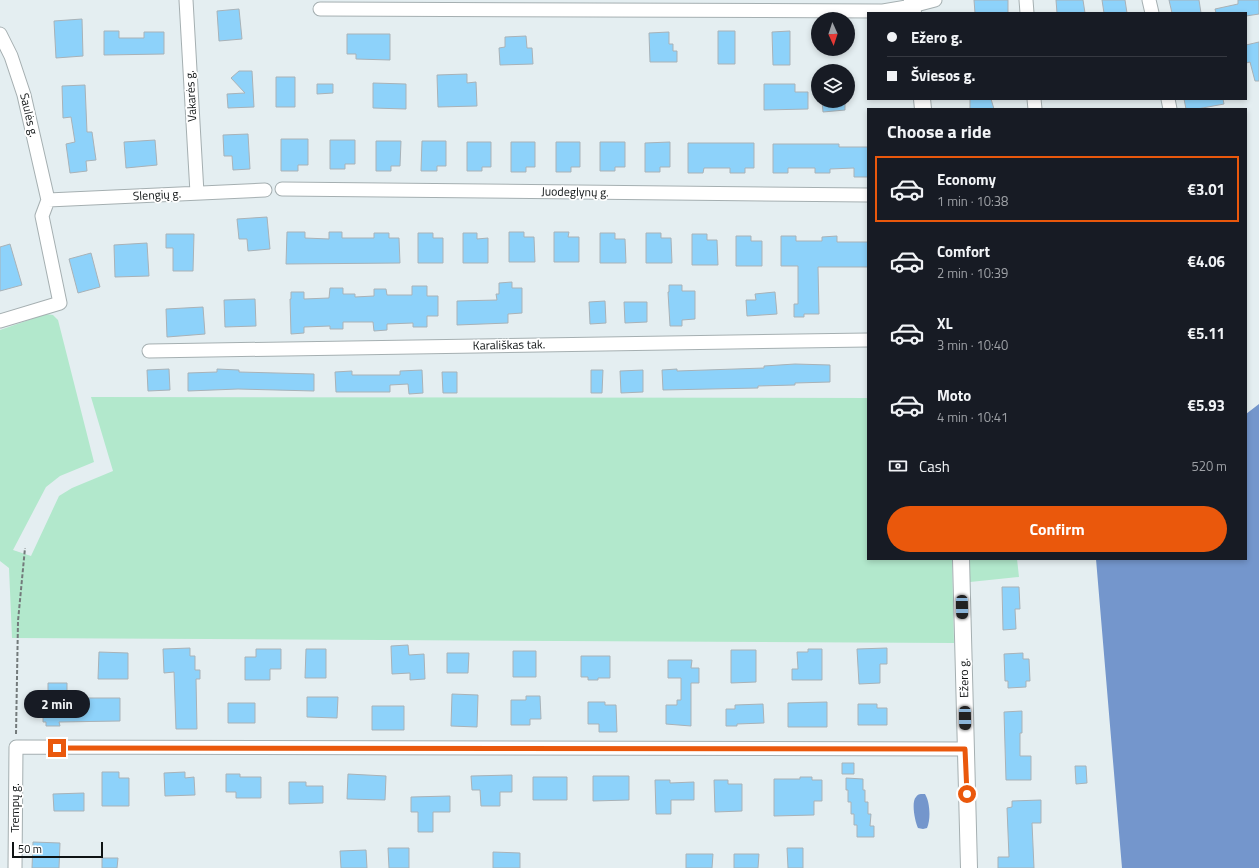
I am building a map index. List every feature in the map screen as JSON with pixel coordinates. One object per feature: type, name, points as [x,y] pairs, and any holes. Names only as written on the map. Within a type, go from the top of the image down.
[{"type":"main road","name":"Ežero g.","points":[[961,560],[969,868]]},
{"type":"street","name":"Vakarės g.","points":[[186,0],[197,192]]},
{"type":"street","points":[[320,9],[882,10],[912,6],[935,0]]},
{"type":"street","points":[[1026,0],[1028,12]]},
{"type":"street","points":[[1149,0],[1152,12]]},
{"type":"street","name":"Saulės g.","points":[[0,34],[11,56],[24,95],[48,200]]},
{"type":"street","name":"Juodeglynų g.","points":[[282,189],[867,195]]},
{"type":"street","name":"Slengių g.","points":[[48,200],[265,190]]},
{"type":"street","points":[[0,321],[60,303],[42,216],[48,200]]},
{"type":"street","name":"Karališkas tak.","points":[[149,351],[867,340]]},
{"type":"street","points":[[16,748],[965,749]]},
{"type":"street","name":"Trempų g.","points":[[15,868],[16,748]]},
{"type":"path","points":[[16,748],[18,621],[25,548]]},
{"type":"green space","points":[[46,314],[53,315],[58,320],[94,462],[60,476],[46,487],[13,550],[31,556],[59,496],[72,488],[113,471],[91,397],[867,398],[867,560],[952,560],[954,643],[12,638],[9,568],[0,561],[0,330]]},
{"type":"green space","points":[[970,560],[1017,560],[1019,577],[970,582]]},
{"type":"water","points":[[1259,404],[1259,868],[1122,868],[1096,560],[1247,560],[1247,413]]},
{"type":"water","points":[[925,794],[928,801],[929,811],[927,828],[923,829],[918,828],[914,807],[917,795]]},
{"type":"building","points":[[974,0],[1008,0],[1008,12],[975,12]]},
{"type":"building","points":[[1056,0],[1083,0],[1085,12],[1057,12]]},
{"type":"building","points":[[1102,0],[1125,0],[1127,12],[1104,12]]},
{"type":"building","points":[[1169,0],[1199,0],[1201,12],[1172,12]]},
{"type":"building","points":[[1238,0],[1259,0],[1259,14],[1247,16],[1247,12],[1216,12],[1215,9],[1238,4]]},
{"type":"building","points":[[239,9],[242,39],[219,41],[217,11]]},
{"type":"building","points":[[82,19],[83,56],[56,58],[54,21]]},
{"type":"building","points":[[104,31],[119,31],[119,38],[144,38],[144,32],[164,32],[164,54],[104,55]]},
{"type":"building","points":[[718,31],[735,31],[735,64],[718,64]]},
{"type":"building","points":[[790,31],[790,65],[773,65],[772,32]]},
{"type":"building","points":[[669,32],[669,44],[673,44],[673,51],[677,51],[677,62],[650,62],[649,33]]},
{"type":"building","points":[[347,34],[390,34],[390,60],[356,59],[356,54],[347,54]]},
{"type":"building","points":[[526,36],[527,48],[532,48],[533,64],[500,65],[499,48],[505,47],[505,37]]},
{"type":"building","points":[[1259,42],[1259,81],[1255,81],[1250,62],[1247,63],[1247,45]]},
{"type":"building","points":[[239,71],[252,71],[254,107],[228,108],[227,94],[245,93],[231,78]]},
{"type":"building","points":[[467,74],[467,83],[476,82],[477,106],[438,107],[437,75]]},
{"type":"building","points":[[276,77],[295,77],[295,107],[276,107]]},
{"type":"building","points":[[373,83],[406,84],[406,109],[373,108]]},
{"type":"building","points":[[317,84],[333,84],[333,93],[317,94]]},
{"type":"building","points":[[764,84],[795,84],[795,92],[808,92],[808,109],[764,110]]},
{"type":"building","points":[[85,85],[87,132],[92,132],[96,160],[86,161],[87,171],[70,173],[66,144],[75,142],[71,117],[63,118],[62,86]]},
{"type":"building","points":[[970,100],[991,100],[994,108],[970,108]]},
{"type":"building","points":[[1184,100],[1223,100],[1224,104],[1202,108],[1186,108]]},
{"type":"building","points":[[823,108],[845,108],[845,110],[823,112]]},
{"type":"building","points":[[248,134],[250,169],[233,170],[232,156],[224,156],[223,135]]},
{"type":"building","points":[[281,139],[308,139],[308,165],[298,165],[298,171],[281,171]]},
{"type":"building","points":[[155,140],[157,165],[126,168],[124,142]]},
{"type":"building","points":[[330,140],[355,140],[355,164],[345,164],[345,169],[330,169]]},
{"type":"building","points":[[376,141],[401,141],[400,166],[391,166],[391,171],[376,171]]},
{"type":"building","points":[[422,141],[446,141],[446,166],[437,166],[437,171],[421,171]]},
{"type":"building","points":[[467,142],[491,142],[491,167],[482,167],[482,171],[467,171]]},
{"type":"building","points":[[511,142],[535,142],[535,167],[526,167],[526,172],[511,172]]},
{"type":"building","points":[[556,142],[580,142],[580,167],[571,167],[571,172],[556,172]]},
{"type":"building","points":[[600,142],[625,142],[625,167],[615,167],[615,171],[600,171]]},
{"type":"building","points":[[670,142],[670,167],[660,167],[660,172],[645,172],[645,143]]},
{"type":"building","points":[[688,143],[754,143],[754,168],[745,168],[745,173],[730,173],[730,168],[704,168],[703,173],[688,173]]},
{"type":"building","points":[[773,144],[839,144],[839,147],[867,147],[867,177],[854,177],[854,168],[830,169],[830,173],[815,173],[815,168],[788,168],[788,173],[773,173]]},
{"type":"building","points":[[267,217],[270,249],[248,251],[247,239],[239,239],[237,219]]},
{"type":"building","points":[[287,232],[305,232],[305,238],[329,239],[329,232],[342,232],[342,238],[374,238],[374,233],[389,233],[389,238],[399,238],[400,263],[286,264]]},
{"type":"building","points":[[509,232],[524,232],[524,237],[534,237],[535,262],[509,262]]},
{"type":"building","points":[[554,232],[569,232],[568,237],[579,237],[579,262],[554,262]]},
{"type":"building","points":[[418,233],[433,233],[433,238],[443,238],[443,263],[418,263]]},
{"type":"building","points":[[463,233],[477,233],[477,239],[488,238],[488,263],[463,263]]},
{"type":"building","points":[[600,233],[615,233],[615,239],[625,239],[626,263],[600,263]]},
{"type":"building","points":[[646,233],[661,233],[661,238],[671,238],[672,263],[646,263]]},
{"type":"building","points":[[166,234],[194,234],[193,271],[173,271],[173,248],[166,248]]},
{"type":"building","points":[[692,234],[707,234],[707,240],[717,240],[718,265],[692,265]]},
{"type":"building","points":[[736,236],[751,236],[751,241],[762,241],[762,266],[736,266]]},
{"type":"building","points":[[781,236],[796,236],[796,241],[822,241],[822,237],[837,236],[837,242],[867,242],[867,267],[818,267],[819,314],[804,314],[804,317],[794,317],[794,304],[798,304],[798,266],[781,266]]},
{"type":"building","points":[[147,243],[149,276],[115,277],[114,245]]},
{"type":"building","points":[[10,244],[22,285],[0,291],[0,247]]},
{"type":"building","points":[[91,253],[100,287],[78,293],[69,259]]},
{"type":"building","points":[[512,282],[512,288],[522,288],[522,313],[508,314],[508,323],[457,325],[457,301],[497,300],[496,294],[499,294],[499,283]]},
{"type":"building","points":[[669,285],[682,285],[682,291],[695,291],[695,319],[682,320],[682,326],[670,326]]},
{"type":"building","points":[[412,286],[427,286],[427,296],[438,296],[438,316],[427,316],[427,327],[413,327],[413,323],[387,324],[387,330],[374,331],[373,322],[343,322],[343,329],[330,329],[330,326],[304,327],[304,333],[291,334],[291,292],[304,292],[304,299],[329,298],[330,288],[343,288],[343,294],[355,294],[355,297],[374,296],[374,289],[386,289],[387,295],[412,295]]},
{"type":"building","points":[[775,292],[777,314],[747,316],[746,300],[756,300],[755,294]]},
{"type":"building","points":[[255,299],[256,326],[225,327],[224,300]]},
{"type":"building","points":[[605,301],[606,323],[590,324],[589,302]]},
{"type":"building","points":[[624,302],[647,302],[647,322],[625,323]]},
{"type":"building","points":[[203,307],[205,334],[167,337],[166,309]]},
{"type":"building","points":[[795,364],[830,365],[830,382],[758,386],[758,388],[663,390],[662,370],[677,369],[677,371],[764,368],[764,366]]},
{"type":"building","points":[[169,369],[170,390],[148,391],[147,370]]},
{"type":"building","points":[[217,369],[239,370],[239,372],[314,374],[314,391],[238,389],[188,391],[188,373],[217,372]]},
{"type":"building","points":[[422,370],[423,393],[409,394],[408,384],[390,385],[390,392],[336,392],[335,372],[352,371],[352,375],[400,375],[400,371]]},
{"type":"building","points":[[591,370],[603,370],[602,393],[591,393]]},
{"type":"building","points":[[643,370],[643,392],[621,393],[620,371]]},
{"type":"building","points":[[442,372],[457,372],[457,393],[443,393]]},
{"type":"building","points":[[1002,587],[1019,587],[1020,609],[1015,609],[1016,629],[1003,630]]},
{"type":"building","points":[[408,645],[409,655],[424,654],[425,679],[410,680],[410,673],[392,674],[391,646]]},
{"type":"building","points":[[190,648],[190,656],[195,656],[195,670],[200,670],[200,679],[196,679],[197,729],[176,729],[174,672],[164,673],[163,649]]},
{"type":"building","points":[[887,648],[887,664],[880,664],[880,683],[859,684],[857,649]]},
{"type":"building","points":[[256,649],[281,649],[281,669],[270,669],[270,680],[245,680],[245,657],[256,657]]},
{"type":"building","points":[[306,649],[326,649],[326,678],[305,678]]},
{"type":"building","points":[[808,649],[822,649],[822,680],[792,680],[792,669],[798,669],[797,652],[808,652]]},
{"type":"building","points":[[731,650],[756,650],[756,682],[731,683]]},
{"type":"building","points":[[513,651],[536,651],[536,677],[513,677]]},
{"type":"building","points":[[99,652],[128,653],[128,679],[98,679]]},
{"type":"building","points":[[447,653],[469,653],[468,673],[447,673]]},
{"type":"building","points":[[1023,653],[1023,659],[1029,659],[1030,681],[1026,681],[1026,687],[1008,688],[1008,681],[1005,681],[1004,654]]},
{"type":"building","points":[[581,656],[610,656],[610,678],[588,680],[588,677],[581,677]]},
{"type":"building","points":[[668,660],[692,660],[691,668],[699,668],[699,683],[691,683],[691,726],[666,724],[666,705],[677,705],[677,700],[681,700],[681,678],[668,678]]},
{"type":"building","points":[[48,683],[67,683],[67,696],[77,696],[77,698],[120,698],[120,721],[59,722],[60,726],[46,726],[46,722],[43,722],[43,698],[48,698]]},
{"type":"building","points":[[452,694],[478,695],[477,727],[451,726]]},
{"type":"building","points":[[526,696],[540,696],[541,719],[530,719],[530,725],[511,725],[511,700],[526,700]]},
{"type":"building","points":[[307,697],[338,697],[337,718],[307,717]]},
{"type":"building","points":[[588,702],[605,702],[605,705],[616,705],[617,732],[599,732],[599,724],[588,724]]},
{"type":"building","points":[[827,702],[827,727],[788,727],[788,703]]},
{"type":"building","points":[[228,703],[255,703],[255,723],[228,723]]},
{"type":"building","points":[[763,704],[764,723],[726,726],[726,709],[735,709],[735,705]]},
{"type":"building","points":[[858,704],[877,704],[877,708],[887,708],[887,725],[858,725]]},
{"type":"building","points":[[372,706],[404,706],[404,730],[372,730]]},
{"type":"building","points":[[1022,711],[1020,756],[1031,756],[1031,780],[1006,780],[1004,712]]},
{"type":"building","points":[[842,763],[854,763],[854,774],[842,774]]},
{"type":"building","points":[[1075,766],[1086,766],[1087,783],[1076,784]]},
{"type":"building","points":[[102,772],[119,772],[119,778],[129,778],[129,806],[102,806]]},
{"type":"building","points":[[185,772],[185,778],[194,777],[195,795],[165,796],[164,773]]},
{"type":"building","points":[[226,774],[240,774],[240,777],[261,777],[261,798],[236,798],[236,792],[226,792]]},
{"type":"building","points":[[348,774],[386,776],[385,800],[347,799]]},
{"type":"building","points":[[512,775],[512,792],[500,792],[500,806],[481,806],[480,790],[472,790],[471,776]]},
{"type":"building","points":[[593,776],[629,776],[629,800],[593,801]]},
{"type":"building","points":[[533,777],[567,777],[567,800],[533,800]]},
{"type":"building","points":[[800,777],[812,777],[812,780],[822,780],[822,801],[814,801],[814,815],[774,816],[774,779],[800,779]]},
{"type":"building","points":[[846,778],[863,779],[865,802],[868,802],[868,814],[871,814],[870,826],[874,826],[874,837],[857,837],[857,825],[854,825],[854,814],[851,814],[851,802],[848,802]]},
{"type":"building","points":[[655,780],[670,780],[670,783],[694,782],[694,800],[671,800],[671,814],[656,814]]},
{"type":"building","points":[[714,780],[728,780],[728,784],[742,784],[742,811],[715,812]]},
{"type":"building","points":[[289,782],[306,782],[306,786],[323,786],[323,803],[289,804]]},
{"type":"building","points":[[84,793],[84,811],[54,811],[53,794]]},
{"type":"building","points":[[450,796],[450,812],[433,812],[433,832],[418,832],[418,812],[411,812],[411,797]]},
{"type":"building","points":[[1041,800],[1041,823],[1032,823],[1034,868],[998,868],[998,857],[1009,857],[1007,808],[1012,807],[1012,801]]},
{"type":"building","points":[[33,842],[60,843],[59,868],[32,868]]},
{"type":"building","points":[[388,848],[409,848],[409,868],[389,868]]},
{"type":"building","points":[[787,848],[803,848],[803,868],[788,868]]},
{"type":"building","points":[[366,850],[367,868],[341,868],[340,851]]},
{"type":"building","points":[[493,852],[520,853],[520,868],[493,868]]},
{"type":"building","points":[[686,854],[713,854],[712,868],[686,868]]},
{"type":"building","points":[[734,854],[759,854],[758,868],[734,868]]},
{"type":"building","points":[[102,858],[118,858],[117,868],[102,868]]},
{"type":"route","points":[[57,748],[965,749],[967,794]]}]
